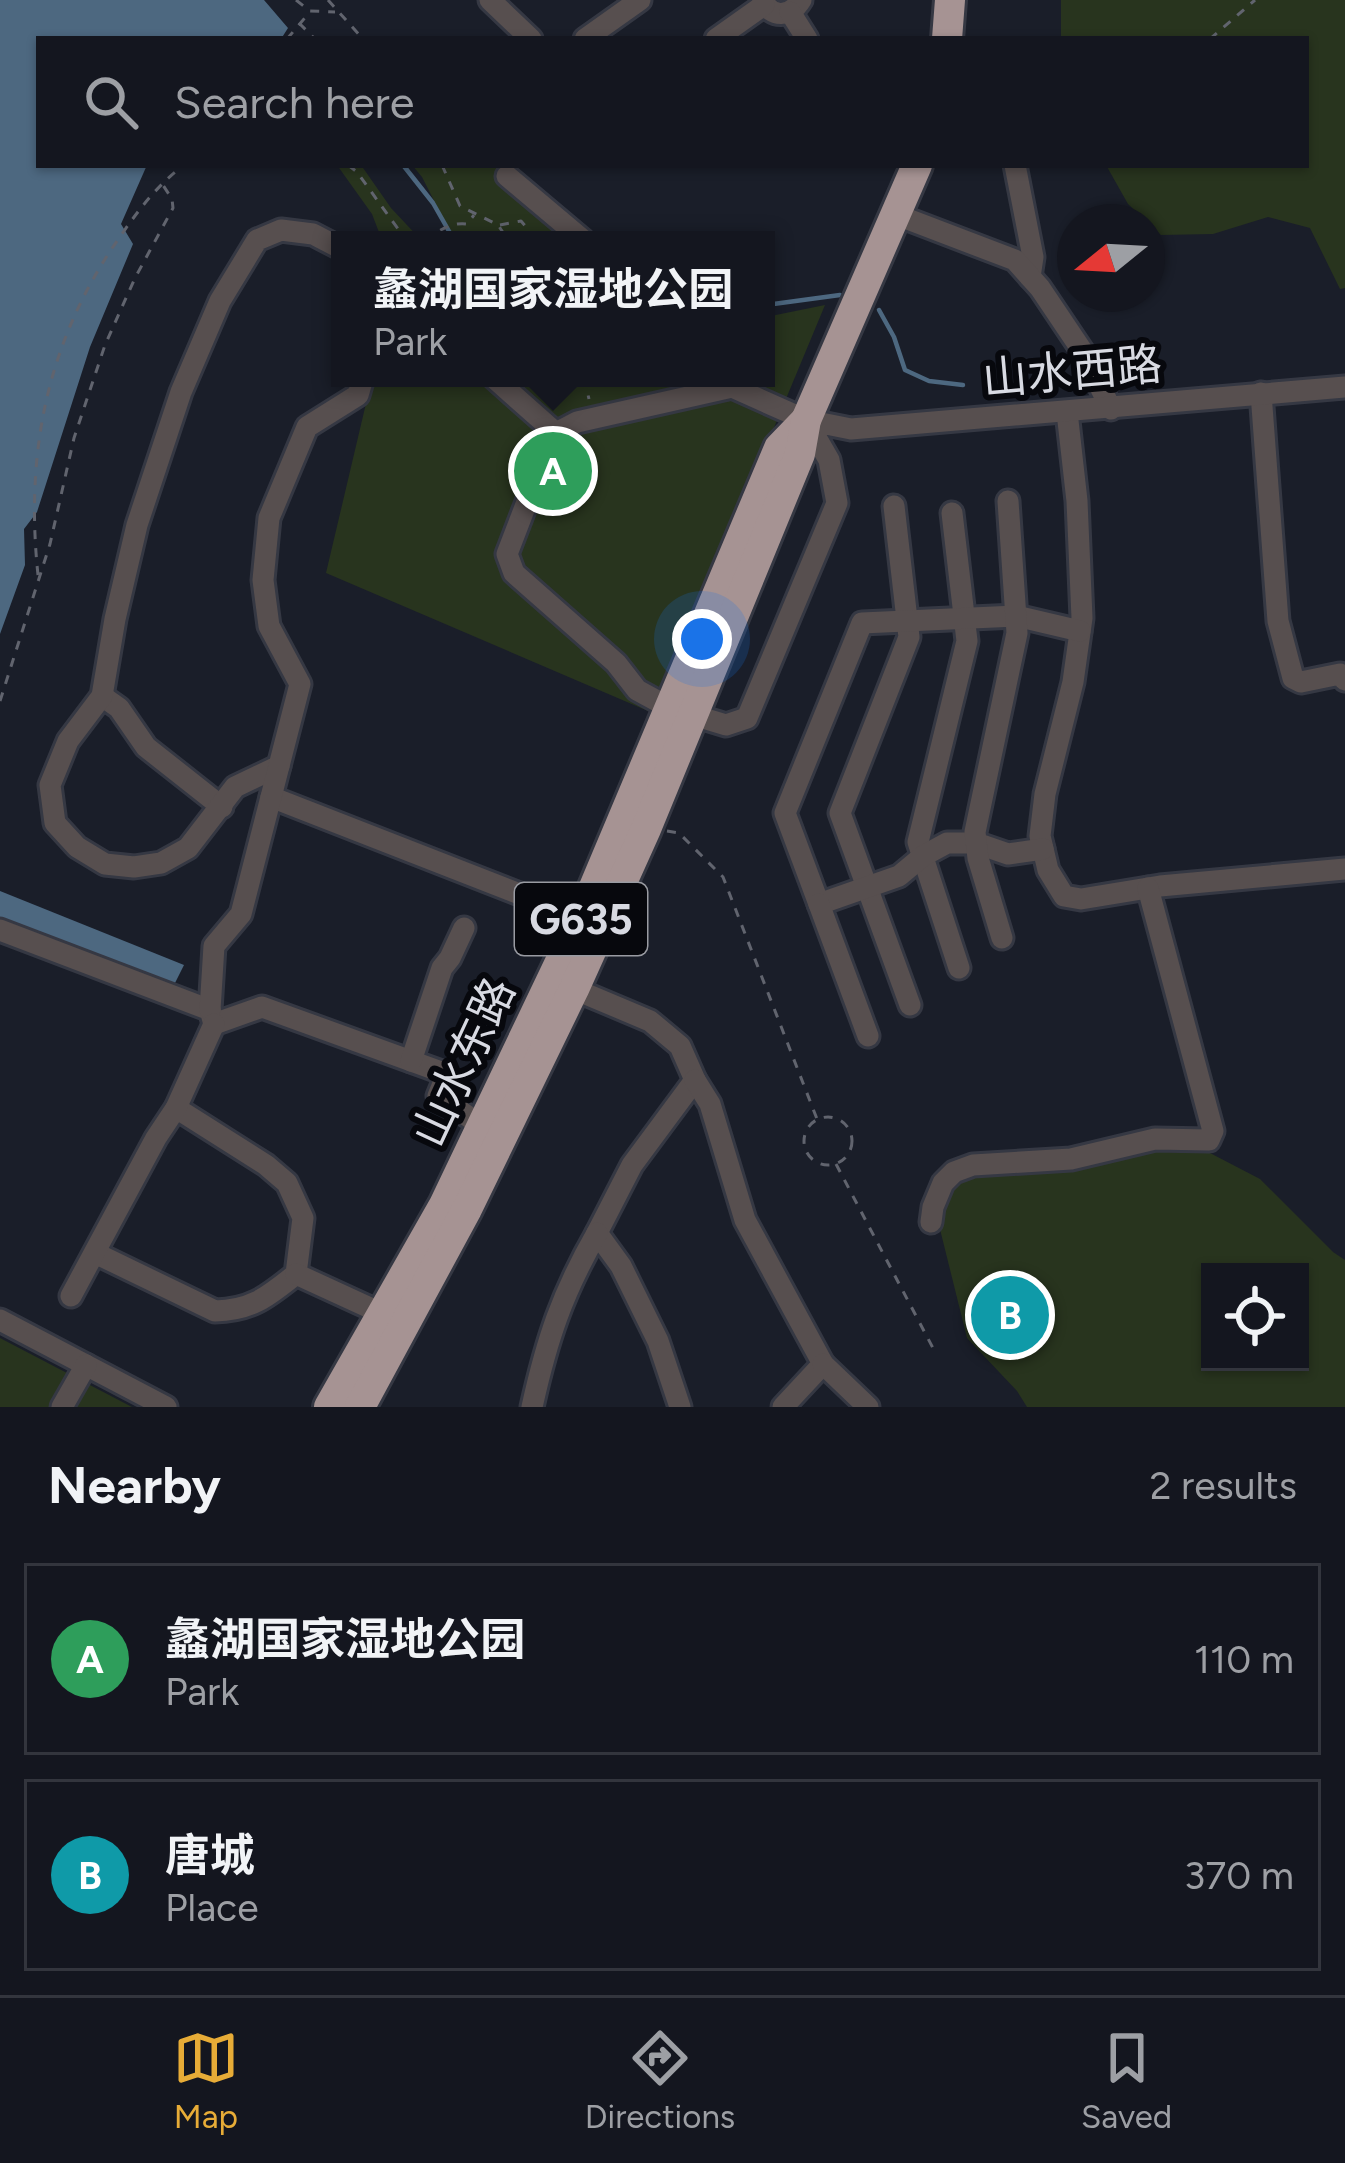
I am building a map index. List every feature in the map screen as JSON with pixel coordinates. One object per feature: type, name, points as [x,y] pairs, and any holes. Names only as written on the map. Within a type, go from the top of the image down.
[{"type":"highway","points":[[947,36],[950,0]]},
{"type":"highway","name":"山水东路","points":[[329,1407],[467,1209],[574,989],[646,829],[681,712],[779,448],[806,420],[916,168]]},
{"type":"highway","name":"山水东路","points":[[360,1407],[412,1266],[681,712]]},
{"type":"street","points":[[490,0],[528,36]]},
{"type":"street","points":[[589,36],[640,0]]},
{"type":"street","points":[[720,36],[764,3],[781,14],[795,6],[806,36]]},
{"type":"street","points":[[1016,168],[1033,257],[1030,277]]},
{"type":"street","points":[[507,176],[572,231]]},
{"type":"street","points":[[897,215],[1015,260],[1083,352],[1111,409]]},
{"type":"street","points":[[279,766],[235,787],[188,848],[161,863],[104,864],[77,848],[55,823],[50,784],[68,741],[102,696],[137,526],[181,392],[220,301],[256,240],[281,230],[314,234],[331,243]]},
{"type":"street","points":[[71,1295],[176,1108],[212,1017],[214,946],[241,914],[300,684],[269,626],[262,580],[269,518],[307,428],[358,395],[360,387]]},
{"type":"street","points":[[504,387],[556,433],[507,554],[514,573],[616,663],[638,690],[681,712],[726,725],[747,718],[837,503],[830,460],[806,420]]},
{"type":"street","name":"山水西路","points":[[556,433],[686,387],[732,387],[806,420],[851,429],[1345,387]]},
{"type":"street","points":[[1261,393],[1278,621],[1293,678],[1301,682],[1340,674],[1345,680]]},
{"type":"street","points":[[1067,412],[1082,618],[1045,794],[1040,836],[1048,871],[1064,896],[1082,899],[1345,869]]},
{"type":"street","points":[[1002,938],[975,832],[1017,633],[1009,501]]},
{"type":"street","points":[[894,506],[909,637],[841,813],[910,1005]]},
{"type":"street","points":[[952,513],[967,641],[918,842],[959,968]]},
{"type":"street","points":[[868,1036],[785,813],[862,623],[1016,616],[1080,631]]},
{"type":"street","points":[[102,696],[119,708],[146,747],[222,807]]},
{"type":"street","points":[[271,797],[581,918]]},
{"type":"street","points":[[819,904],[899,876],[947,843],[976,843],[1008,854],[1043,849]]},
{"type":"street","points":[[931,1222],[943,1183],[954,1172],[973,1165],[1071,1160],[1155,1138],[1210,1140],[1213,1131],[1148,888]]},
{"type":"street","points":[[411,1061],[442,968],[464,928]]},
{"type":"street","points":[[0,930],[212,1017],[262,1007],[447,1074],[438,1096],[482,1126]]},
{"type":"street","points":[[574,989],[650,1021],[680,1046],[710,1105],[745,1220],[823,1364],[868,1407]]},
{"type":"street","points":[[532,1407],[549,1335],[575,1271],[632,1165],[695,1080]]},
{"type":"street","points":[[95,1253],[215,1311],[258,1303],[296,1274],[303,1218],[287,1183],[176,1108]]},
{"type":"street","points":[[597,1233],[621,1266],[658,1341],[680,1407]]},
{"type":"street","points":[[296,1274],[393,1318]]},
{"type":"street","points":[[0,1319],[166,1407]]},
{"type":"street","points":[[783,1407],[823,1364]]},
{"type":"street","points":[[62,1407],[86,1365]]},
{"type":"path","points":[[296,0],[310,11],[337,12]]},
{"type":"path","points":[[328,0],[360,36]]},
{"type":"path","points":[[1213,36],[1255,0]]},
{"type":"path","points":[[289,36],[310,11]]},
{"type":"path","points":[[299,22],[311,36]]},
{"type":"path","points":[[38,577],[33,524],[39,425],[53,369],[102,263],[161,182],[180,168]]},
{"type":"path","points":[[352,168],[400,231]]},
{"type":"path","points":[[443,168],[460,206],[502,231]]},
{"type":"path","points":[[0,701],[105,345],[172,208],[161,182]]},
{"type":"path","points":[[439,231],[467,224],[474,214]]},
{"type":"path","points":[[498,225],[520,221],[529,231]]},
{"type":"path","points":[[586,387],[587,392]]},
{"type":"path","points":[[646,829],[679,833],[723,877],[818,1120]]},
{"type":"path","points":[[833,1117],[847,1125],[853,1139],[849,1154],[836,1164],[822,1165],[810,1157],[804,1144],[807,1130],[818,1120],[833,1117]]},
{"type":"path","points":[[836,1164],[934,1350]]},
{"type":"green space","points":[[1061,0],[1345,0],[1345,288],[1340,289],[1310,228],[1268,217],[1213,234],[1165,235],[1165,204],[1128,204],[1108,168],[1309,168],[1309,36],[1061,36]]},
{"type":"green space","points":[[339,168],[363,168],[413,231],[379,231]]},
{"type":"green space","points":[[414,168],[501,168],[566,231],[449,231]]},
{"type":"green space","points":[[825,305],[655,714],[326,573],[370,387],[775,387],[775,315]]},
{"type":"green space","points":[[1185,1140],[1260,1179],[1345,1260],[1345,1407],[1027,1407],[967,1338],[933,1201],[982,1159]]},
{"type":"green space","points":[[0,1338],[132,1407],[0,1407]]},
{"type":"water","points":[[0,0],[264,0],[288,28],[283,36],[36,36],[36,168],[146,168],[121,224],[133,244],[90,347],[37,512],[24,529],[25,565],[0,634]]},
{"type":"water","points":[[0,891],[184,965],[173,987],[0,921]]},
{"type":"waterway","points":[[405,168],[449,231]]},
{"type":"waterway","points":[[775,304],[840,295]]},
{"type":"waterway","points":[[879,310],[905,370],[929,381],[963,385]]},
{"type":"place","name":"蠡湖国家湿地公园","points":[[553,471]]},
{"type":"place","name":"唐城","points":[[1010,1315]]}]
